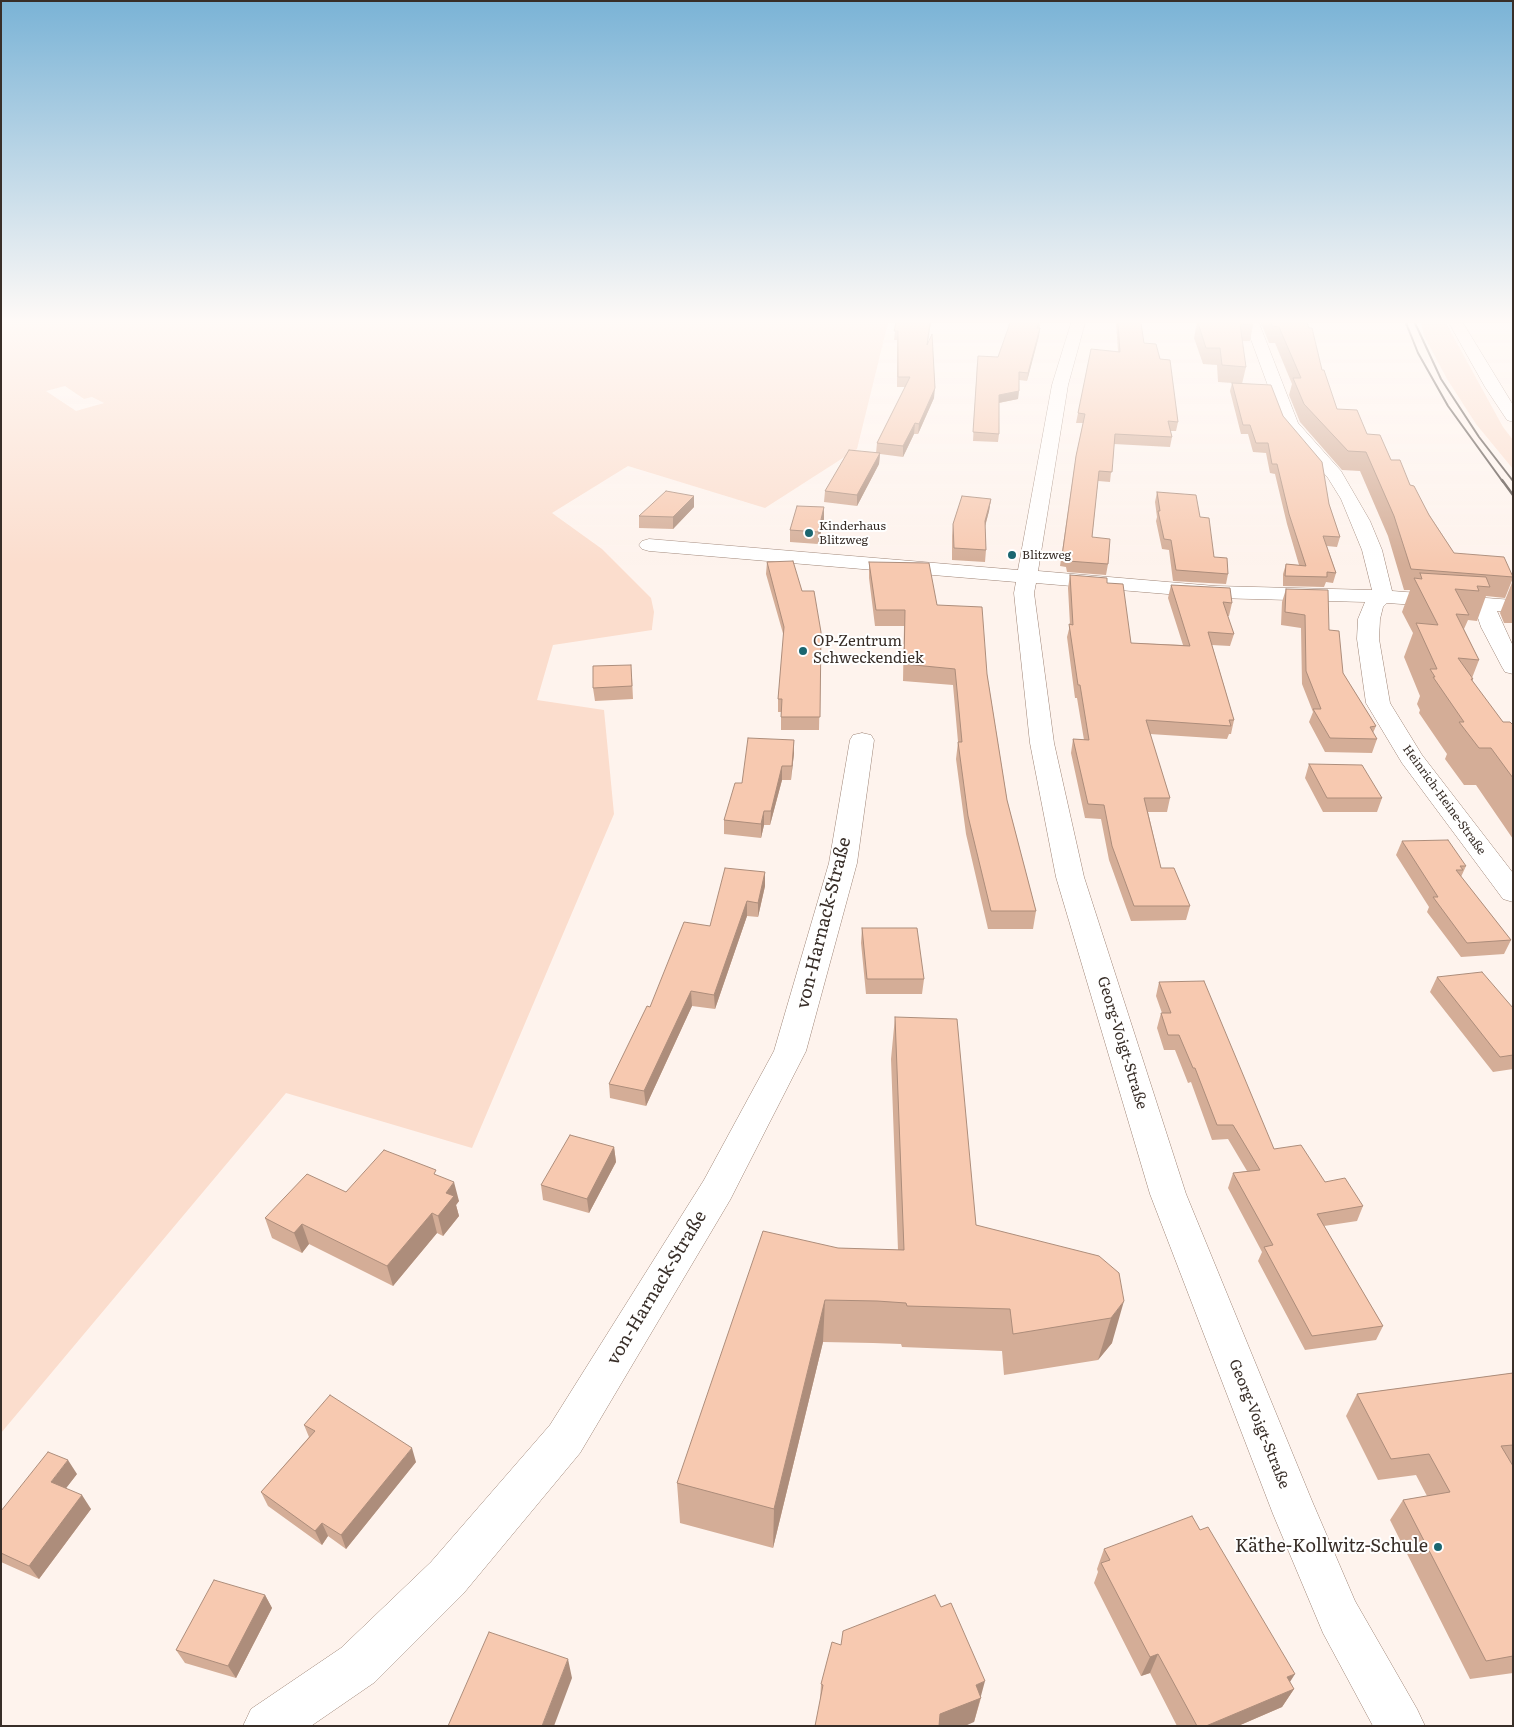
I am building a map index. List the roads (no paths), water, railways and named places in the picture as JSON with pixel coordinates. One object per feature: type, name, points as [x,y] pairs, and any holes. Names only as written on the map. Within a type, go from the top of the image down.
[{"type":"street","name":"Georg-Voigt-Straße","points":[[1057,404],[1024,593],[1042,744],[1070,877],[1168,1194],[1292,1506],[1336,1608],[1400,1726]]},
{"type":"street","points":[[1282,404],[1290,424],[1335,475],[1350,499],[1361,522],[1382,585],[1382,596]]},
{"type":"street","points":[[1504,404],[1513,417]]},
{"type":"street","points":[[649,545],[1215,592],[1382,596],[1513,606]]},
{"type":"street","name":"Heinrich-Heine-Straße","points":[[1382,596],[1374,606],[1369,619],[1368,639],[1378,703],[1411,758],[1513,893]]},
{"type":"street","points":[[1484,604],[1492,627],[1513,667]]},
{"type":"street","name":"von-Harnack-Straße","points":[[268,1726],[358,1665],[447,1578],[565,1440],[717,1190],[790,1051],[843,863],[862,740]]},
{"type":"railway","points":[[1447,404],[1503,482]]},
{"type":"railway","points":[[1457,404],[1479,437],[1513,481]]},
{"type":"railway","points":[[1502,480],[1513,495]]},
{"type":"place","name":"Kinderhaus Blitzweg","points":[[809,533]]},
{"type":"place","name":"Blitzweg","points":[[1012,555]]},
{"type":"place","name":"OP-Zentrum Schweckendiek","points":[[803,651]]},
{"type":"place","name":"Käthe-Kollwitz-Schule","points":[[1438,1547]]}]
